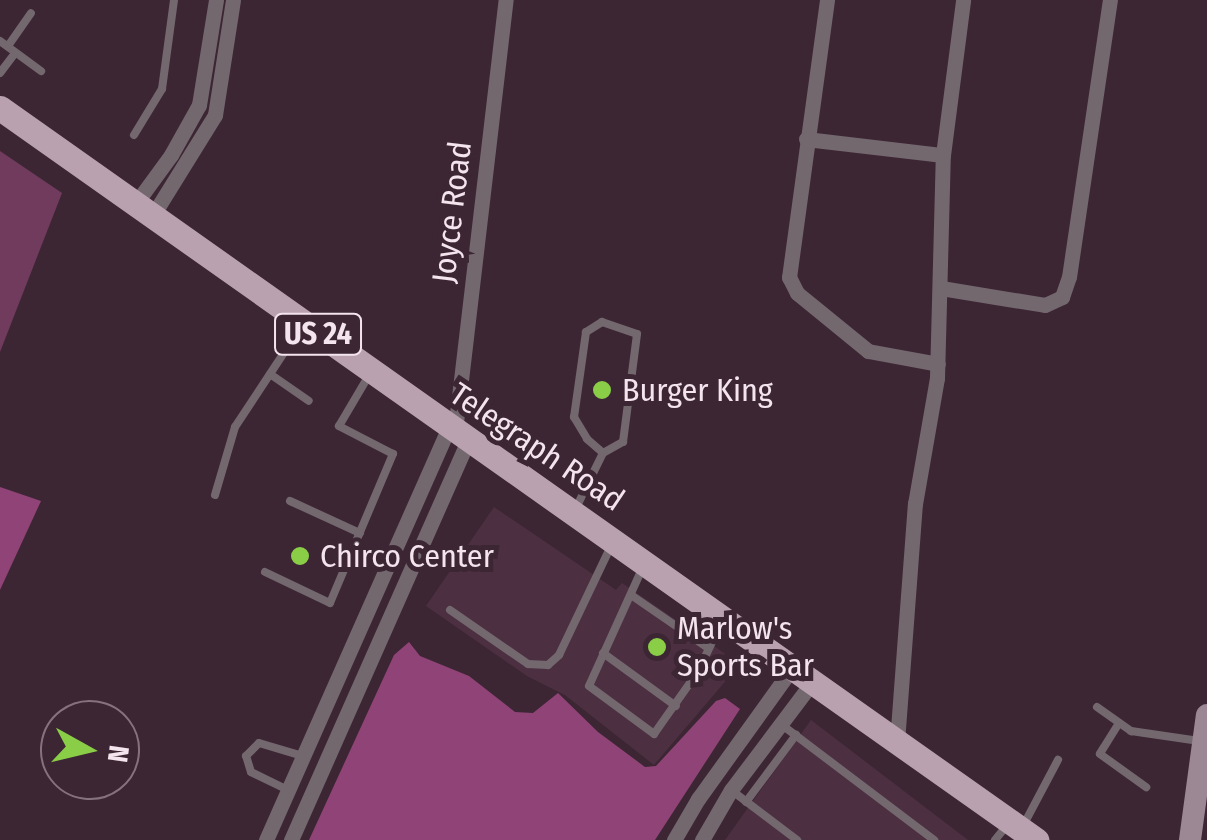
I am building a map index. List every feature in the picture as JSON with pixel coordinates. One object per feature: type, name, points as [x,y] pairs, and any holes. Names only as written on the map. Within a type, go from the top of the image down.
[{"type":"main road","name":"Telegraph Road","points":[[0,108],[724,616],[898,742],[1015,833]]},
{"type":"street","points":[[144,209],[189,126],[203,90],[216,0]]},
{"type":"street","points":[[144,209],[205,134],[221,92],[234,0]]},
{"type":"street","name":"Joyce Road","points":[[457,432],[506,0]]},
{"type":"street","points":[[826,0],[788,266],[792,286],[868,351],[938,364]]},
{"type":"street","points":[[898,742],[914,504],[938,364],[943,155],[962,0]]},
{"type":"street","points":[[941,288],[1045,305],[1062,297],[1069,277],[1110,0]]},
{"type":"street","points":[[189,126],[205,134]]},
{"type":"street","points":[[806,139],[943,155]]},
{"type":"street","points":[[266,840],[382,580],[457,432]]},
{"type":"street","points":[[291,840],[402,590],[457,432]]},
{"type":"street","points":[[382,580],[402,590]]},
{"type":"street","points":[[347,656],[368,666]]},
{"type":"street","points":[[702,840],[730,790],[781,724],[803,674]]},
{"type":"street","points":[[674,840],[714,778],[803,674]]},
{"type":"street","points":[[1190,840],[1200,813],[1207,714]]},
{"type":"street","points":[[296,773],[316,784]]},
{"type":"street","points":[[714,778],[730,790]]},
{"type":"lane","points":[[134,135],[162,89],[174,0]]},
{"type":"lane","points":[[0,74],[6,45],[30,13]]},
{"type":"lane","points":[[6,45],[42,71]]},
{"type":"lane","points":[[574,512],[603,452],[623,442],[637,334],[602,322],[586,332],[574,418],[603,452]]},
{"type":"lane","points":[[214,494],[235,427],[303,323]]},
{"type":"lane","points":[[265,572],[330,604],[392,454],[339,426],[371,371]]},
{"type":"lane","points":[[270,374],[309,401]]},
{"type":"lane","points":[[290,501],[360,533]]},
{"type":"lane","points":[[450,610],[528,664],[548,665],[559,655],[614,540]]},
{"type":"lane","points":[[645,561],[589,686],[654,734],[676,706],[724,616]]},
{"type":"lane","points":[[631,595],[708,648]]},
{"type":"lane","points":[[603,652],[676,706]]},
{"type":"lane","points":[[1097,707],[1131,731],[1203,742]]},
{"type":"lane","points":[[1120,723],[1100,754],[1146,786]]},
{"type":"lane","points":[[781,724],[934,840]]},
{"type":"lane","points":[[746,802],[796,735]]},
{"type":"lane","points":[[288,790],[250,772],[246,756],[259,743],[303,756]]},
{"type":"lane","points":[[1015,833],[1058,760]]},
{"type":"lane","points":[[730,790],[796,840]]},
{"type":"shaded area","points":[[0,151],[62,193],[0,352]]},
{"type":"shaded area","points":[[0,487],[41,501],[0,590]]},
{"type":"shaded area","points":[[494,507],[616,590],[622,583],[740,664],[654,765],[565,695],[527,676],[426,606]]},
{"type":"shaded area","points":[[409,642],[420,656],[469,676],[515,712],[533,713],[558,693],[598,732],[645,767],[656,766],[716,701],[725,698],[740,709],[655,840],[309,840],[394,655]]},
{"type":"shaded area","points":[[811,720],[968,840],[725,840]]},
{"type":"place","name":"Burger King","points":[[602,390]]},
{"type":"place","name":"Chirco Center","points":[[300,556]]},
{"type":"place","name":"Marlow's Sports Bar","points":[[657,647]]}]
